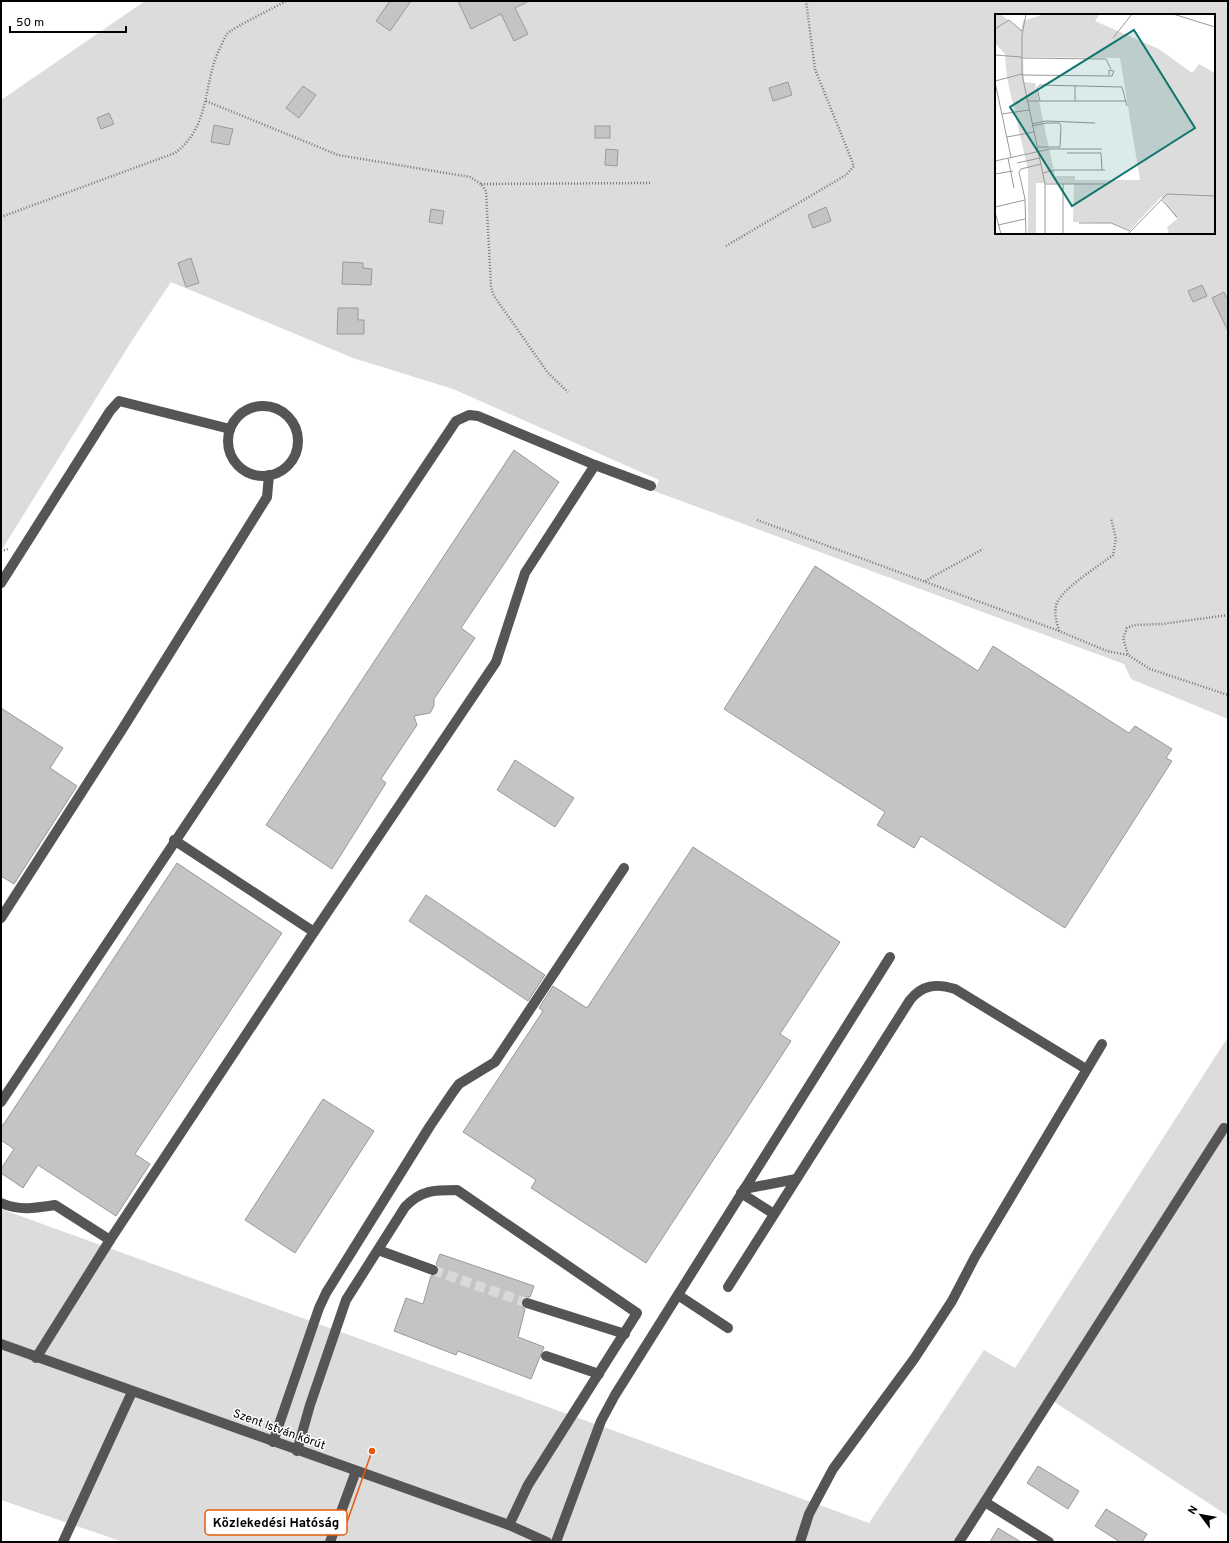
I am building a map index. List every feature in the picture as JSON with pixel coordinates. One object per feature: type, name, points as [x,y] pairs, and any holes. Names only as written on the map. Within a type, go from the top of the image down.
[{"type":"street","points":[[1,583],[110,411],[119,401],[230,429]]},
{"type":"street","points":[[268,406],[286,414],[296,430],[297,447],[290,462],[277,473],[269,475],[251,474],[236,464],[228,447],[230,429],[234,420],[249,408],[268,406]]},
{"type":"street","points":[[1,1102],[174,840],[456,421],[469,415],[478,416],[595,465],[651,486]]},
{"type":"street","points":[[36,1358],[110,1240],[314,932],[496,662],[525,573],[595,465]]},
{"type":"street","points":[[1,918],[123,728],[267,497],[269,475]]},
{"type":"street","points":[[174,840],[314,932]]},
{"type":"street","points":[[273,1442],[319,1308],[326,1293],[430,1126],[459,1084],[495,1062],[624,868]]},
{"type":"street","points":[[556,1542],[601,1421],[742,1191],[890,957]]},
{"type":"street","points":[[728,1287],[915,994],[929,986],[942,986],[955,989],[1086,1069]]},
{"type":"street","points":[[800,1542],[810,1514],[833,1469],[914,1359],[952,1301],[975,1256],[1102,1044]]},
{"type":"street","points":[[959,1542],[1224,1128]]},
{"type":"street","points":[[742,1191],[796,1179]]},
{"type":"street","points":[[297,1451],[346,1300],[405,1207],[415,1196],[435,1190],[457,1190],[637,1313],[528,1485],[509,1526]]},
{"type":"street","points":[[742,1191],[774,1214]]},
{"type":"street","points":[[1,1203],[12,1207],[27,1209],[55,1205],[110,1240]]},
{"type":"street","points":[[378,1250],[433,1270]]},
{"type":"street","points":[[678,1294],[728,1328]]},
{"type":"street","points":[[527,1303],[625,1334]]},
{"type":"street","name":"Szent István körút","points":[[1,1344],[36,1358],[509,1526],[547,1542]]},
{"type":"street","points":[[546,1356],[599,1374]]},
{"type":"street","points":[[64,1542],[132,1392]]},
{"type":"street","points":[[330,1542],[356,1471]]},
{"type":"street","points":[[985,1502],[1049,1542]]},
{"type":"path","points":[[1,217],[175,153],[184,147],[194,134],[206,101],[214,61],[228,34],[286,1]]},
{"type":"path","points":[[726,246],[846,175],[854,166],[815,69],[806,1]]},
{"type":"path","points":[[206,101],[338,155],[470,177],[481,184],[486,191],[491,288],[494,296],[548,373],[568,392]]},
{"type":"path","points":[[481,184],[650,183]]},
{"type":"path","points":[[1059,631],[1055,616],[1056,606],[1062,594],[1113,555],[1116,539],[1110,518]]},
{"type":"path","points":[[757,520],[1059,631],[1107,651],[1128,656],[1150,669],[1228,695]]},
{"type":"path","points":[[925,582],[984,549]]},
{"type":"path","points":[[1128,656],[1123,638],[1127,628],[1134,625],[1162,624],[1228,615]]},
{"type":"shaded area","points":[[145,1],[1228,1],[1228,719],[1131,679],[1124,664],[654,491],[659,480],[453,389],[353,358],[171,282],[131,342],[1,551],[1,100]]},
{"type":"shaded area","points":[[1228,1037],[1228,1516],[1047,1397],[954,1542],[123,1542],[1,1500],[1,1209],[869,1523],[984,1350],[1015,1368]]},
{"type":"building","points":[[390,1],[411,1],[390,31],[376,21]]},
{"type":"building","points":[[458,1],[529,1],[515,8],[528,34],[514,41],[501,14],[471,29]]},
{"type":"building","points":[[788,82],[792,95],[773,101],[769,88]]},
{"type":"building","points":[[303,86],[316,95],[299,118],[286,108]]},
{"type":"building","points":[[109,113],[114,124],[101,129],[97,118]]},
{"type":"building","points":[[214,125],[233,129],[229,145],[211,142]]},
{"type":"building","points":[[595,126],[610,126],[610,138],[595,138]]},
{"type":"building","points":[[606,149],[618,150],[617,166],[605,165]]},
{"type":"building","points":[[826,207],[831,221],[813,228],[808,215]]},
{"type":"building","points":[[431,209],[444,211],[442,224],[429,222]]},
{"type":"building","points":[[191,258],[199,283],[186,287],[178,263]]},
{"type":"building","points":[[343,262],[363,263],[363,268],[372,269],[371,285],[342,284]]},
{"type":"building","points":[[1202,285],[1207,296],[1193,302],[1188,291]]},
{"type":"building","points":[[1224,292],[1228,300],[1228,331],[1212,298]]},
{"type":"building","points":[[338,308],[358,308],[358,320],[364,320],[364,334],[337,334]]},
{"type":"building","points":[[514,450],[559,482],[461,628],[475,638],[434,699],[434,706],[430,713],[414,716],[417,725],[381,779],[386,783],[332,869],[266,825]]},
{"type":"building","points":[[815,566],[978,671],[993,646],[1129,733],[1135,726],[1172,749],[1166,758],[1172,761],[1065,928],[921,836],[914,848],[877,825],[885,812],[724,709]]},
{"type":"building","points":[[1,708],[63,748],[50,768],[77,786],[14,884],[1,876]]},
{"type":"building","points":[[515,760],[574,798],[555,827],[497,790]]},
{"type":"building","points":[[693,847],[840,942],[780,1034],[791,1041],[646,1263],[531,1188],[536,1180],[463,1132],[543,1011],[539,1008],[553,986],[587,1008]]},
{"type":"building","points":[[177,863],[282,933],[135,1154],[150,1164],[116,1216],[38,1165],[23,1188],[1,1173],[1,1169],[14,1149],[1,1140],[1,1128]]},
{"type":"building","points":[[426,895],[545,975],[528,1001],[409,921]]},
{"type":"building","points":[[323,1099],[374,1131],[295,1253],[245,1220]]},
{"type":"building","points":[[440,1254],[534,1286],[530,1297],[525,1297],[521,1301],[522,1307],[525,1309],[518,1337],[544,1347],[531,1379],[458,1351],[456,1355],[394,1331],[406,1298],[423,1304],[431,1276],[437,1275],[439,1272],[436,1264]]},
{"type":"building","points":[[1038,1466],[1079,1491],[1068,1509],[1027,1483]]},
{"type":"building","points":[[1106,1509],[1147,1534],[1142,1542],[1120,1542],[1095,1526]]},
{"type":"building","points":[[998,1528],[1021,1542],[990,1542]]},
{"type":"tunnel","points":[[433,1270],[527,1303]]},
{"type":"place","name":"Közlekedési Hatóság","points":[[372,1451]]}]
